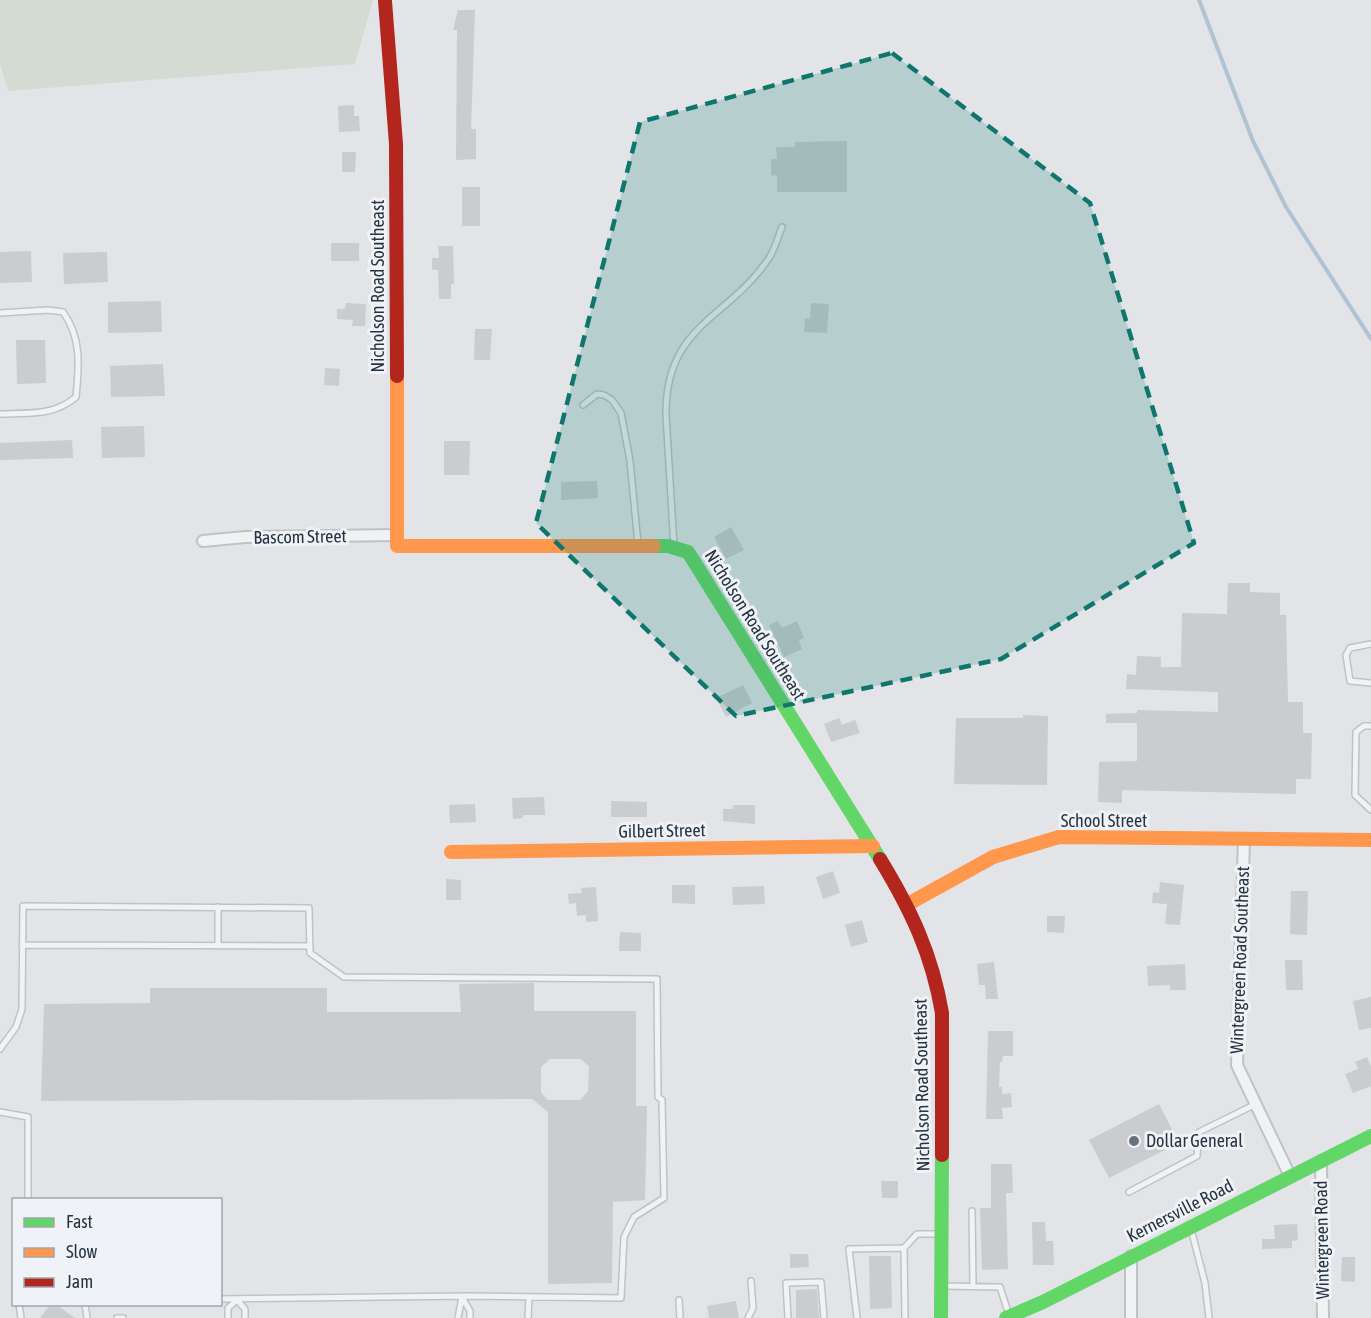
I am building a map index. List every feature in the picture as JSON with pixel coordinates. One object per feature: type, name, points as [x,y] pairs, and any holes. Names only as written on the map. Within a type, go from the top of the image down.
[{"type":"street","name":"Nicholson Road Southeast","points":[[385,1],[396,156],[397,536]]},
{"type":"street","name":"Bascom Street","points":[[203,541],[245,537],[397,536]]},
{"type":"street","points":[[397,536],[397,546],[674,548]]},
{"type":"street","name":"Nicholson Road Southeast","points":[[674,548],[687,552],[873,846],[908,904],[937,980],[942,1013],[941,1318]]},
{"type":"street","name":"School Street","points":[[908,904],[993,857],[1059,837],[1371,840]]},
{"type":"street","name":"Wintergreen Road Southeast","points":[[1244,840],[1237,1065],[1254,1105],[1290,1176]]},
{"type":"street","name":"Gilbert Street","points":[[451,852],[873,846]]},
{"type":"street","name":"Kernersville Road","points":[[1007,1317],[1043,1302],[1371,1136]]},
{"type":"street","name":"Wintergreen Road","points":[[1322,1161],[1323,1318]]},
{"type":"street","points":[[1131,1256],[1131,1318]]},
{"type":"lane","points":[[674,548],[666,415],[666,395],[670,374],[684,346],[698,327],[750,281],[770,256],[782,227]]},
{"type":"lane","points":[[0,313],[48,310],[63,312],[77,339],[78,378],[76,397],[64,408],[53,412],[0,414]]},
{"type":"lane","points":[[583,405],[597,394],[604,395],[621,413],[630,461],[638,546]]},
{"type":"lane","points":[[1371,644],[1350,648],[1346,655],[1350,681],[1371,683]]},
{"type":"lane","points":[[1371,726],[1364,726],[1356,732],[1355,795],[1371,810]]},
{"type":"lane","points":[[0,1049],[16,1027],[22,1009],[23,906],[309,908],[310,953],[344,977],[657,979],[658,1097],[662,1100],[664,1198],[634,1216],[624,1237],[621,1298],[222,1299]]},
{"type":"lane","points":[[218,907],[218,946]]},
{"type":"lane","points":[[22,945],[310,946]]},
{"type":"lane","points":[[1129,1192],[1197,1156],[1200,1132],[1254,1105]]},
{"type":"lane","points":[[0,1112],[28,1117],[28,1198]]},
{"type":"lane","points":[[972,1211],[973,1285]]},
{"type":"lane","points":[[1190,1226],[1205,1283],[1209,1318]]},
{"type":"lane","points":[[905,1318],[904,1248],[917,1234],[941,1234]]},
{"type":"lane","points":[[857,1318],[849,1249],[904,1248]]},
{"type":"lane","points":[[748,1318],[753,1308],[751,1281]]},
{"type":"lane","points":[[788,1318],[786,1283],[821,1282],[824,1318]]},
{"type":"lane","points":[[941,1286],[1000,1287],[1007,1317]]},
{"type":"lane","points":[[458,1318],[462,1297]]},
{"type":"lane","points":[[462,1297],[470,1311],[470,1318]]},
{"type":"lane","points":[[528,1318],[529,1297]]},
{"type":"lane","points":[[228,1318],[228,1308],[237,1300]]},
{"type":"lane","points":[[237,1300],[245,1308],[245,1318]]},
{"type":"lane","points":[[679,1300],[680,1318]]},
{"type":"lane","points":[[117,1318],[123,1318]]},
{"type":"highlighted area","points":[[892,53],[1090,203],[1194,543],[1001,659],[736,716],[536,523],[640,122]]},
{"type":"shaded area","points":[[0,0],[373,0],[355,64],[8,91],[0,65]]},
{"type":"building","points":[[458,10],[475,10],[471,129],[476,129],[476,159],[456,160],[457,30],[453,30]]},
{"type":"building","points":[[354,105],[354,116],[359,116],[360,131],[339,132],[338,106]]},
{"type":"building","points":[[847,141],[847,192],[777,192],[777,175],[771,176],[771,159],[777,159],[776,147],[795,147],[795,142]]},
{"type":"building","points":[[342,152],[356,152],[355,172],[342,172]]},
{"type":"building","points":[[462,187],[480,187],[480,226],[462,226]]},
{"type":"building","points":[[331,243],[359,243],[359,261],[331,261]]},
{"type":"building","points":[[438,246],[453,246],[454,284],[451,284],[451,299],[439,299],[438,270],[432,270],[432,258],[439,258]]},
{"type":"building","points":[[31,251],[32,282],[0,283],[0,252]]},
{"type":"building","points":[[107,252],[108,282],[64,284],[63,253]]},
{"type":"building","points":[[161,301],[162,332],[108,333],[108,302]]},
{"type":"building","points":[[346,303],[366,304],[365,326],[352,326],[353,320],[337,319],[337,309],[345,309]]},
{"type":"building","points":[[811,303],[829,304],[827,333],[804,332],[805,318],[810,319]]},
{"type":"building","points":[[475,329],[492,329],[490,360],[474,360]]},
{"type":"building","points":[[16,340],[45,340],[46,383],[17,384]]},
{"type":"building","points":[[163,364],[165,396],[111,397],[110,366]]},
{"type":"building","points":[[325,368],[340,369],[339,386],[324,385]]},
{"type":"building","points":[[144,426],[145,457],[102,458],[101,427]]},
{"type":"building","points":[[72,440],[73,458],[0,460],[0,443]]},
{"type":"building","points":[[444,441],[470,441],[469,475],[444,475]]},
{"type":"building","points":[[597,481],[598,498],[561,500],[561,482]]},
{"type":"building","points":[[731,527],[744,550],[726,559],[714,537]]},
{"type":"building","points":[[1228,583],[1250,583],[1250,592],[1280,593],[1280,615],[1286,615],[1288,702],[1303,702],[1303,733],[1312,733],[1311,779],[1296,779],[1296,794],[1122,790],[1122,803],[1098,802],[1099,762],[1137,761],[1137,723],[1106,723],[1106,714],[1137,713],[1137,710],[1218,712],[1218,692],[1126,689],[1127,674],[1136,675],[1137,656],[1161,657],[1161,667],[1181,667],[1182,613],[1227,614]]},
{"type":"building","points":[[778,621],[782,628],[797,621],[804,638],[799,640],[802,649],[784,657],[769,625]]},
{"type":"building","points":[[743,685],[752,703],[726,717],[716,698]]},
{"type":"building","points":[[1023,715],[1048,716],[1047,785],[954,784],[956,718],[1023,718]]},
{"type":"building","points":[[839,718],[842,725],[855,720],[860,733],[831,742],[824,724]]},
{"type":"building","points":[[544,797],[545,815],[523,815],[523,818],[513,819],[512,798]]},
{"type":"building","points":[[611,801],[647,802],[647,817],[611,817]]},
{"type":"building","points":[[475,804],[476,822],[450,823],[449,805]]},
{"type":"building","points":[[733,805],[755,805],[755,824],[723,821],[723,809],[733,809]]},
{"type":"building","points":[[833,871],[840,893],[823,899],[816,877]]},
{"type":"building","points":[[446,879],[461,880],[461,900],[446,900]]},
{"type":"building","points":[[1160,882],[1184,885],[1180,925],[1165,924],[1167,904],[1152,903],[1153,892],[1159,893]]},
{"type":"building","points":[[672,885],[695,885],[695,904],[672,903]]},
{"type":"building","points":[[764,886],[765,904],[733,905],[732,887]]},
{"type":"building","points":[[596,887],[598,921],[586,922],[586,915],[577,916],[576,903],[569,904],[568,894],[582,893],[581,888]]},
{"type":"building","points":[[1291,891],[1308,891],[1307,935],[1290,934]]},
{"type":"building","points":[[1047,916],[1065,916],[1064,933],[1047,932]]},
{"type":"building","points":[[862,920],[868,942],[851,947],[845,925]]},
{"type":"building","points":[[620,932],[641,933],[641,951],[619,951]]},
{"type":"building","points":[[1285,960],[1302,960],[1303,990],[1286,990]]},
{"type":"building","points":[[994,962],[998,999],[986,999],[985,985],[979,985],[977,964]]},
{"type":"building","points":[[1185,964],[1186,990],[1170,990],[1170,985],[1148,986],[1147,966]]},
{"type":"building","points":[[534,983],[534,1011],[636,1011],[636,1106],[647,1106],[645,1200],[613,1202],[612,1283],[548,1284],[548,1112],[532,1099],[41,1101],[44,1004],[150,1003],[150,988],[327,988],[327,1012],[461,1012],[459,984]],"holes":[[[550,1059],[580,1059],[589,1066],[588,1091],[580,1100],[548,1100],[541,1092],[541,1067]]]},
{"type":"building","points":[[1371,997],[1371,1028],[1359,1030],[1353,1001]]},
{"type":"building","points":[[988,1031],[1013,1031],[1013,1056],[1003,1056],[1000,1062],[999,1087],[1002,1087],[1002,1094],[1011,1093],[1012,1107],[1002,1108],[1003,1119],[986,1119]]},
{"type":"building","points":[[1367,1057],[1371,1067],[1371,1086],[1353,1093],[1345,1074],[1358,1069],[1355,1062]]},
{"type":"building","name":"Dollar General","points":[[1159,1104],[1179,1143],[1109,1178],[1089,1140]]},
{"type":"building","points":[[991,1164],[1012,1164],[1013,1193],[1006,1193],[1008,1269],[982,1270],[980,1208],[991,1208]]},
{"type":"building","points":[[881,1181],[898,1181],[898,1198],[882,1198]]},
{"type":"building","points":[[1032,1222],[1045,1222],[1046,1241],[1053,1241],[1054,1265],[1033,1265]]},
{"type":"building","points":[[1297,1224],[1298,1240],[1292,1241],[1292,1248],[1262,1249],[1262,1239],[1275,1239],[1274,1225]]},
{"type":"building","points":[[790,1254],[808,1254],[809,1267],[790,1268]]},
{"type":"building","points":[[869,1256],[891,1256],[892,1308],[870,1309]]},
{"type":"building","points":[[1342,1257],[1355,1257],[1355,1282],[1341,1281]]},
{"type":"building","points":[[817,1289],[819,1318],[796,1318],[796,1290]]},
{"type":"building","points":[[736,1301],[739,1318],[709,1318],[707,1306]]},
{"type":"building","points":[[49,1306],[58,1306],[75,1318],[40,1318]]},
{"type":"waterway","points":[[1199,0],[1253,141],[1286,207],[1371,339]]},
{"type":"traffic: fast","points":[[654,546],[668,546],[688,552],[880,859]]},
{"type":"traffic: fast","points":[[1006,1318],[1043,1302],[1371,1136]]},
{"type":"traffic: fast","points":[[941,1318],[942,1155]]},
{"type":"traffic: slow","points":[[397,376],[397,546],[654,546]]},
{"type":"traffic: slow","points":[[908,904],[993,857],[1059,837],[1371,840]]},
{"type":"traffic: slow","points":[[451,852],[873,846]]},
{"type":"traffic: jam","points":[[385,1],[396,144],[397,376]]},
{"type":"traffic: jam","points":[[880,859],[919,933],[938,992],[942,1013],[942,1155]]},
{"type":"place","name":"Dollar General","points":[[1134,1141]]}]
